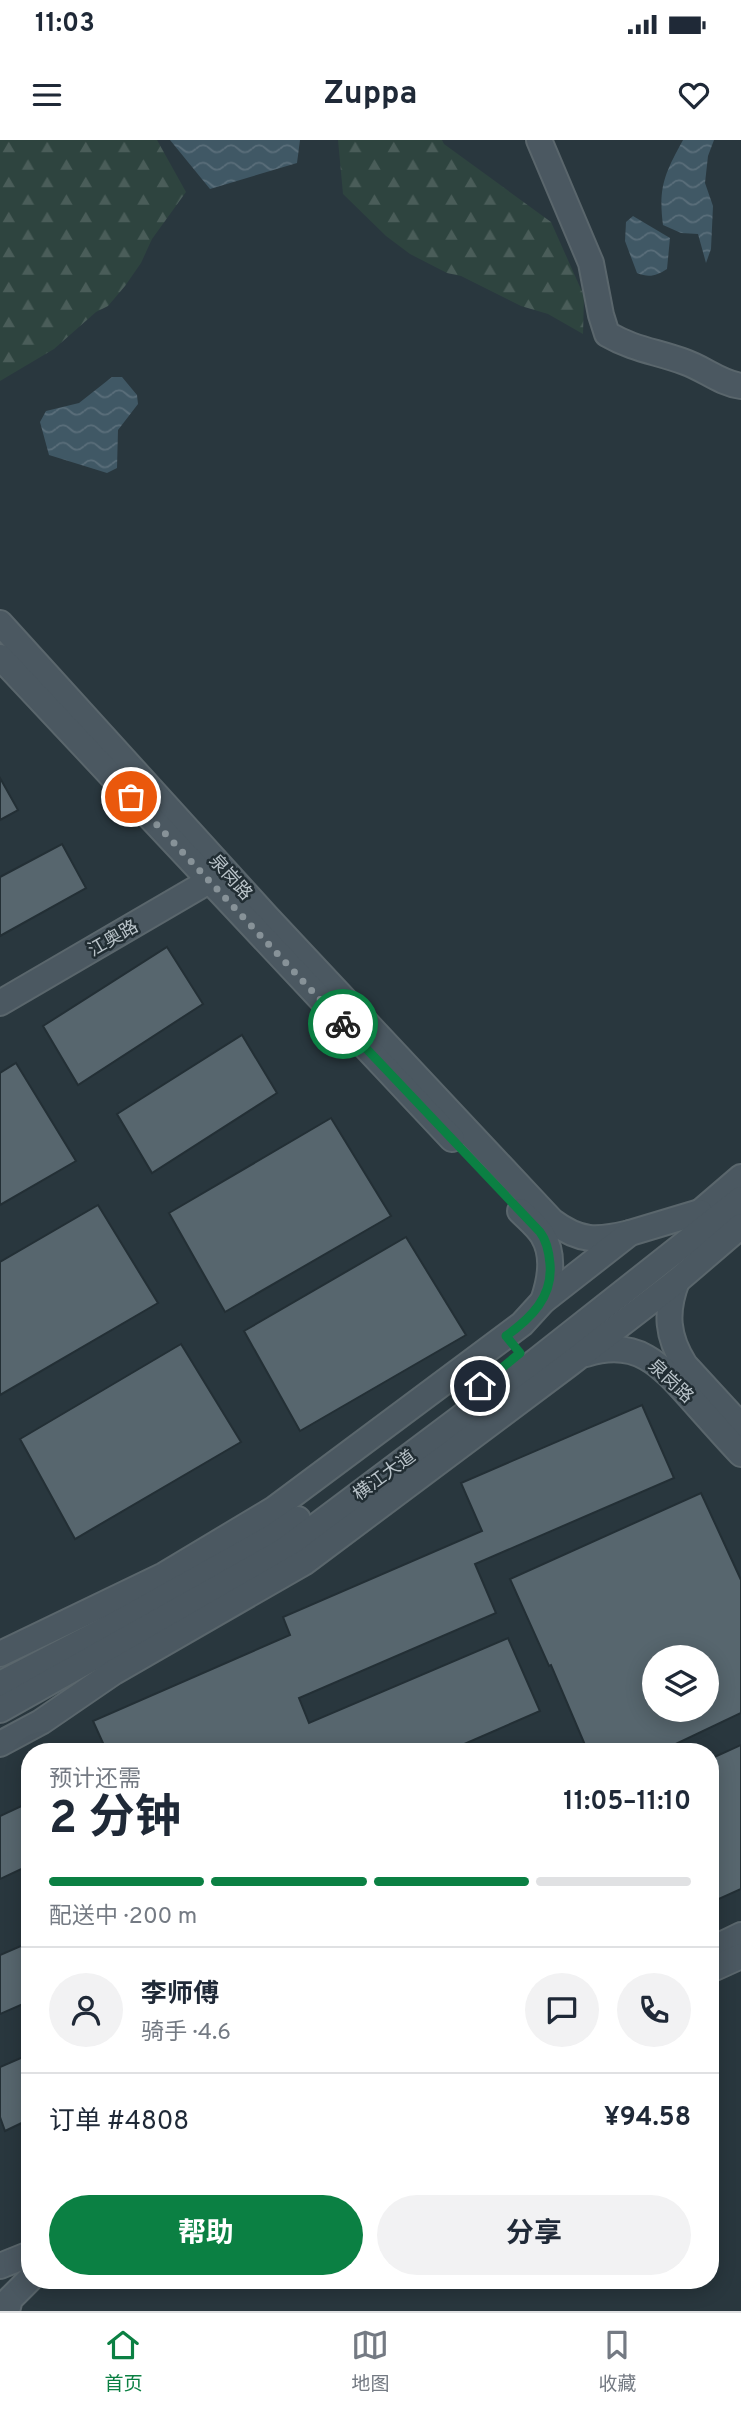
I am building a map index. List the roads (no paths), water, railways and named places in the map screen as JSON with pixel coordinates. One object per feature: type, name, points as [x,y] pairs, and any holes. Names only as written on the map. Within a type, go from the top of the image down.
[{"type":"street","points":[[539,140],[591,263],[607,334],[628,346],[687,362],[727,384],[741,386]]},
{"type":"street","name":"泉岗路","points":[[0,623],[212,870]]},
{"type":"street","name":"泉岗路","points":[[0,657],[212,870],[546,1226],[590,1239],[605,1239],[630,1233]]},
{"type":"street","name":"江奥路","points":[[0,987],[212,870]]},
{"type":"street","name":"江奥路","points":[[0,1003],[212,870]]},
{"type":"street","name":"横江大道","points":[[702,1233],[741,1177]]},
{"type":"street","name":"横江大道","points":[[0,1684],[118,1623],[272,1537],[702,1233],[741,1199]]},
{"type":"street","name":"泉岗路","points":[[543,1301],[550,1270],[546,1226]]},
{"type":"street","points":[[528,1357],[522,1324],[543,1301],[630,1233],[702,1233],[741,1226]]},
{"type":"street","points":[[0,1654],[164,1575],[528,1357],[582,1355],[677,1281],[702,1233]]},
{"type":"street","name":"泉岗路","points":[[677,1281],[671,1297],[669,1326],[679,1371],[741,1454]]},
{"type":"street","name":"泉岗路","points":[[582,1355],[602,1348],[636,1351],[660,1366],[679,1371],[741,1426]]},
{"type":"street","points":[[0,1744],[41,1722],[114,1672],[305,1562],[528,1357]]},
{"type":"street","name":"横江大道","points":[[0,1710],[283,1551],[528,1357]]},
{"type":"street","points":[[719,1946],[741,1935]]},
{"type":"street","points":[[719,1966],[741,1956]]},
{"type":"street","points":[[0,2258],[21,2255]]},
{"type":"street","points":[[0,2266],[21,2258]]},
{"type":"street","points":[[0,2286],[21,2279]]},
{"type":"street","points":[[7,2311],[10,2299],[21,2286]]},
{"type":"water","points":[[170,140],[300,140],[297,163],[210,189]]},
{"type":"water","points":[[683,140],[714,140],[708,156],[705,183],[713,206],[711,249],[706,263],[698,234],[681,233],[663,225],[661,200],[664,181]]},
{"type":"water","points":[[633,216],[670,238],[667,269],[652,276],[637,273],[625,241],[626,222]]},
{"type":"water","points":[[112,377],[122,377],[137,395],[138,404],[118,430],[117,468],[107,473],[49,455],[40,422],[46,411],[79,403]]}]
